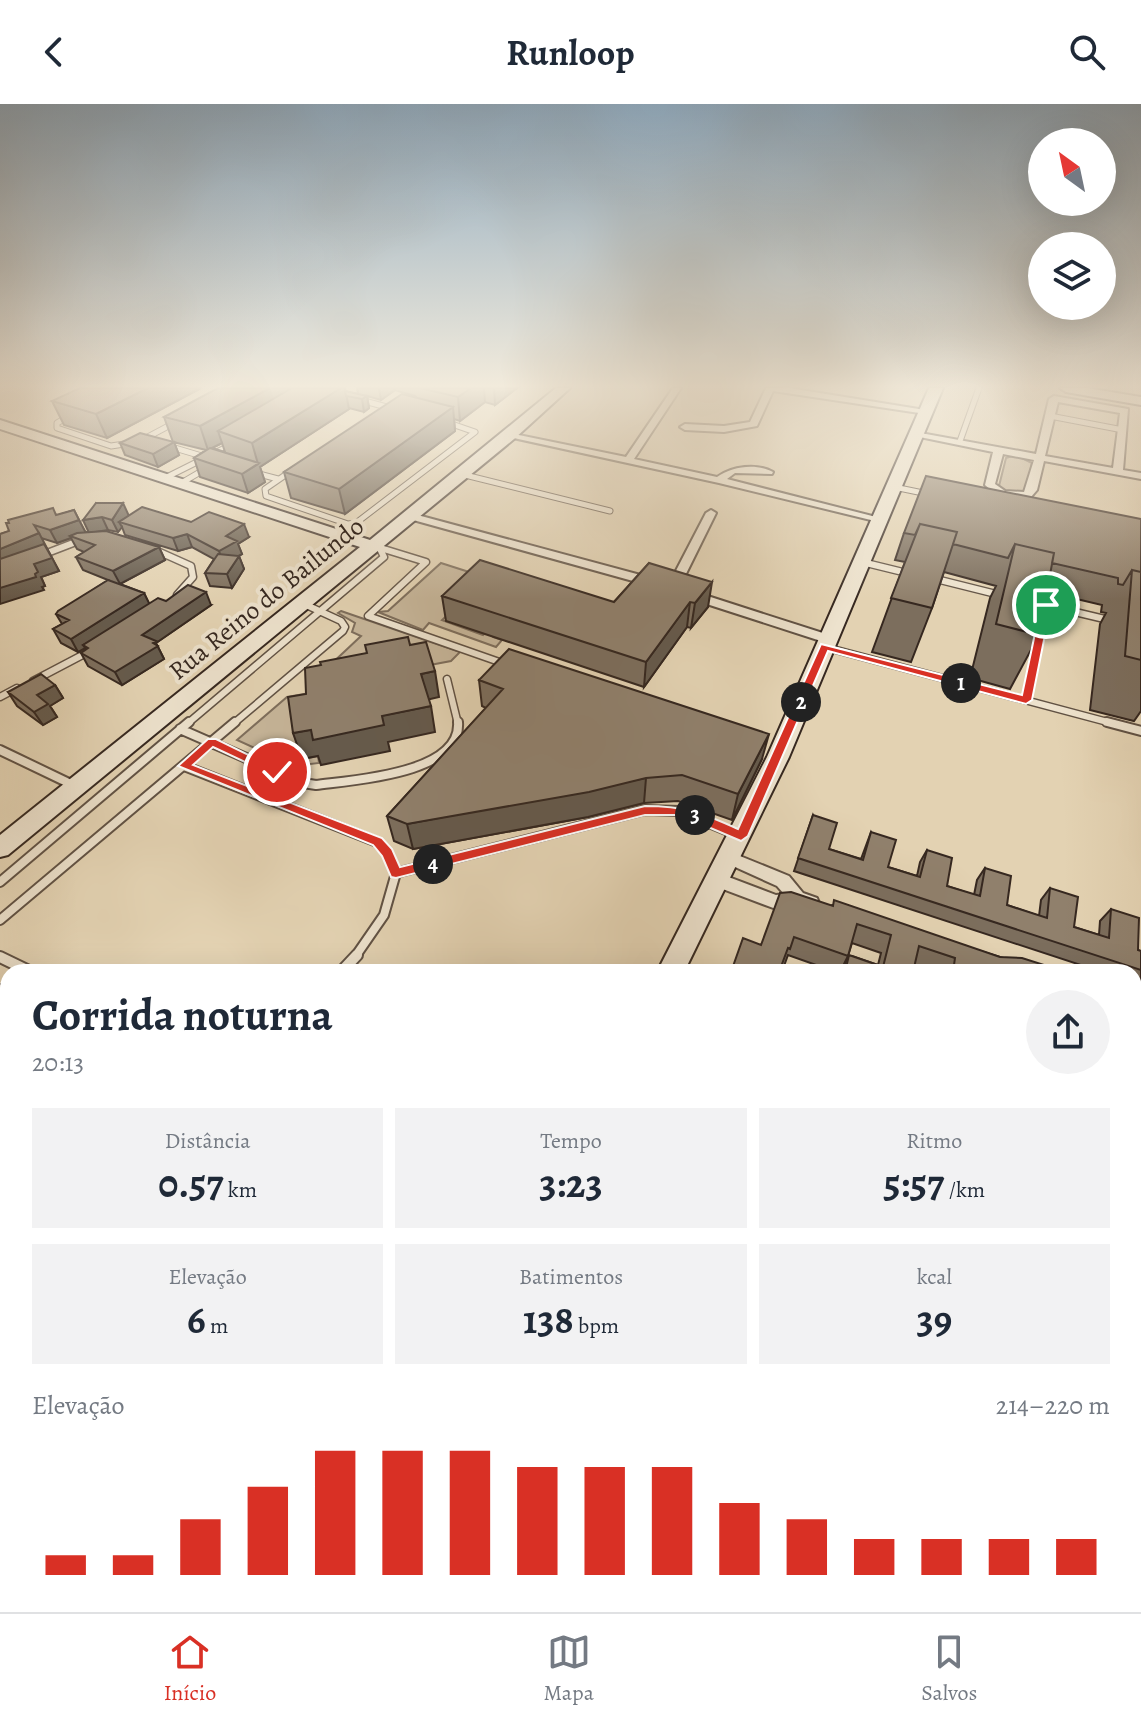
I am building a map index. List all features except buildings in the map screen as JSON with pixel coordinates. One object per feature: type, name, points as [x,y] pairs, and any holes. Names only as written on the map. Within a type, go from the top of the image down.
[{"type":"street","points":[[109,458],[377,544]]},
{"type":"street","name":"Rua Reino do Bailundo","points":[[0,848],[481,458]]},
{"type":"street","points":[[621,458],[879,519]]},
{"type":"street","points":[[674,964],[730,858],[770,755],[826,643],[905,458]]},
{"type":"street","points":[[997,458],[990,485],[996,492],[1010,496],[1030,493],[1039,458]]},
{"type":"street","points":[[1052,458],[1141,476]]},
{"type":"street","points":[[1118,471],[1120,458]]},
{"type":"street","points":[[719,480],[733,470],[768,472]]},
{"type":"street","points":[[673,588],[711,513]]},
{"type":"street","points":[[410,516],[673,588],[826,643]]},
{"type":"street","points":[[730,858],[776,902],[797,898],[825,908]]},
{"type":"street","points":[[730,858],[783,881],[797,898]]},
{"type":"lane","points":[[175,479],[202,458]]},
{"type":"lane","points":[[209,458],[216,460]]},
{"type":"lane","points":[[303,463],[265,489],[270,499],[348,524],[356,523],[441,458]]},
{"type":"lane","points":[[175,479],[216,460]]},
{"type":"lane","points":[[248,470],[278,479]]},
{"type":"lane","points":[[461,474],[610,511]]},
{"type":"lane","points":[[893,486],[934,495]]},
{"type":"lane","points":[[32,558],[90,538]]},
{"type":"lane","points":[[0,882],[384,557],[377,544]]},
{"type":"lane","points":[[377,544],[426,562],[368,616],[508,665]]},
{"type":"lane","points":[[144,546],[180,558],[191,566],[193,577],[180,593],[168,601]]},
{"type":"lane","points":[[861,562],[914,574]]},
{"type":"lane","points":[[928,578],[1003,595]]},
{"type":"lane","points":[[0,920],[343,631],[345,627],[341,621],[301,602]]},
{"type":"lane","points":[[1032,602],[1126,624]]},
{"type":"lane","points":[[1026,700],[1046,605]]},
{"type":"lane","points":[[0,697],[104,643]]},
{"type":"lane","points":[[826,643],[1141,731]]},
{"type":"lane","points":[[180,729],[290,778],[316,785],[417,767],[446,753],[458,736],[447,679]]},
{"type":"lane","points":[[144,731],[164,742]]},
{"type":"lane","points":[[0,750],[75,787]]},
{"type":"lane","points":[[184,766],[377,842],[387,853],[396,873],[394,889],[376,930],[348,964]]},
{"type":"lane","points":[[396,873],[645,810],[680,811],[699,816],[730,858]]},
{"type":"shaded area","points":[[1006,458],[1022,458],[1032,463],[1026,489],[1021,493],[1004,491],[999,486]]},
{"type":"shaded area","points":[[441,563],[544,596],[481,583],[442,620],[483,635],[491,626],[493,637],[502,640],[496,647],[429,623],[423,630],[378,612],[388,611]]},
{"type":"shaded area","points":[[341,611],[460,652],[451,661],[430,665],[326,669],[361,636],[352,632],[355,623],[338,613]]},
{"type":"shaded area","points":[[310,693],[299,723],[303,759],[318,756],[319,763],[294,766],[237,740],[287,697]]},
{"type":"route","points":[[277,772],[212,742],[184,766],[377,842],[387,853],[396,873],[645,810],[666,809],[699,816],[741,836],[825,646],[1026,700],[1046,605]]}]
